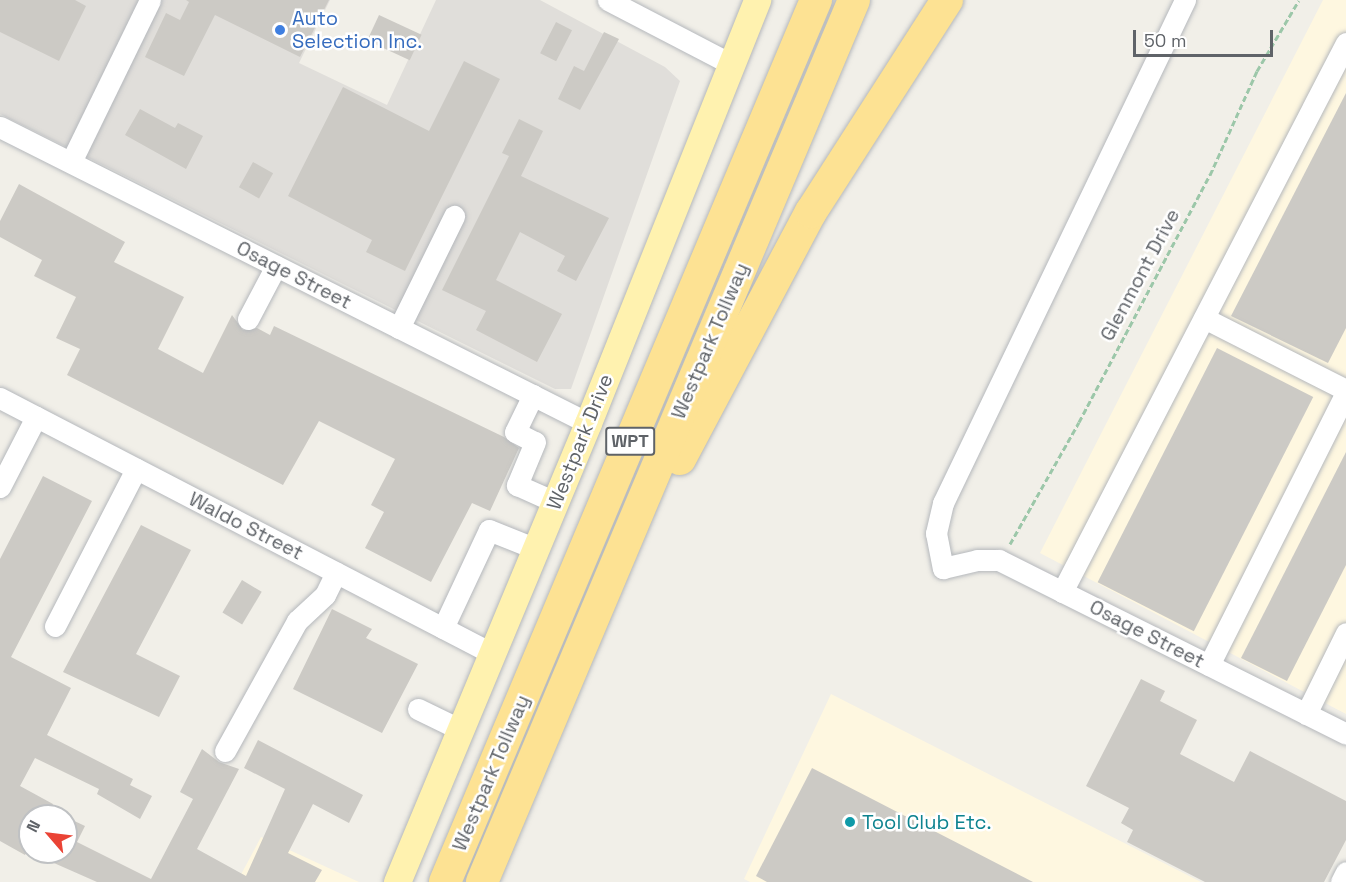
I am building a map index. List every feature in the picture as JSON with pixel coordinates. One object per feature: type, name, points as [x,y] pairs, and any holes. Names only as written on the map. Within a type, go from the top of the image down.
[{"type":"highway","name":"Westpark Tollway","points":[[445,882],[816,0]]},
{"type":"highway","name":"Westpark Tollway","points":[[482,882],[854,0]]},
{"type":"highway","points":[[584,637],[811,212],[947,0]]},
{"type":"main road","name":"Westpark Drive","points":[[397,882],[588,423],[757,0]]},
{"type":"street","points":[[71,162],[150,0]]},
{"type":"street","points":[[608,0],[731,63]]},
{"type":"street","points":[[999,560],[977,560],[943,568],[936,533],[943,503],[1185,0]]},
{"type":"street","points":[[1062,592],[1346,43]]},
{"type":"street","name":"Osage Street","points":[[0,127],[588,423]]},
{"type":"street","points":[[399,328],[454,216]]},
{"type":"street","points":[[248,319],[276,266]]},
{"type":"street","points":[[1204,318],[1346,392],[1209,665]]},
{"type":"street","points":[[532,395],[515,432],[535,442],[518,485],[555,502]]},
{"type":"street","name":"Waldo Street","points":[[0,398],[493,654]]},
{"type":"street","points":[[0,487],[36,417]]},
{"type":"street","points":[[55,626],[136,469]]},
{"type":"street","points":[[443,628],[489,530],[536,549]]},
{"type":"street","name":"Osage Street","points":[[999,560],[1346,734]]},
{"type":"street","points":[[225,751],[297,621],[326,595],[336,572]]},
{"type":"street","points":[[1306,714],[1346,633]]},
{"type":"street","points":[[418,709],[461,730]]},
{"type":"street","points":[[1341,882],[1346,872]]},
{"type":"path","name":"Glenmont Drive","points":[[999,560],[1020,531],[1085,412],[1210,175],[1257,71],[1299,0]]},
{"type":"shaded area","points":[[0,0],[330,0],[299,63],[387,105],[436,0],[540,0],[665,67],[680,81],[571,389],[555,389],[0,114]]},
{"type":"shaded area","points":[[1323,0],[1346,0],[1346,714],[1040,553]]},
{"type":"shaded area","points":[[831,694],[1201,882],[750,882],[744,879]]},
{"type":"shaded area","points":[[261,837],[359,882],[237,882]]},
{"type":"building","points":[[0,0],[75,0],[86,6],[59,61],[0,32]]},
{"type":"building","points":[[186,0],[329,0],[300,57],[215,15],[184,76],[145,57],[166,13],[180,20],[189,2]]},
{"type":"building","points":[[379,15],[422,35],[410,60],[367,40]]},
{"type":"building","points":[[556,22],[572,30],[556,61],[540,53]]},
{"type":"building","points":[[604,32],[619,39],[580,110],[558,99],[574,66],[584,71]]},
{"type":"building","points":[[464,61],[500,79],[405,271],[366,252],[372,240],[288,196],[343,87],[429,131]]},
{"type":"building","points":[[1346,93],[1346,328],[1328,363],[1231,316]]},
{"type":"building","points":[[140,109],[175,128],[178,123],[203,136],[186,169],[125,135]]},
{"type":"building","points":[[519,119],[543,131],[521,176],[609,218],[576,281],[557,271],[565,256],[520,232],[496,280],[562,314],[537,362],[476,330],[486,311],[442,290],[509,156],[502,153]]},
{"type":"building","points":[[253,162],[273,173],[259,199],[239,187]]},
{"type":"building","points":[[19,184],[125,242],[114,262],[184,297],[158,349],[203,373],[232,315],[243,330],[257,328],[270,335],[274,326],[504,437],[519,448],[490,511],[472,503],[431,582],[365,548],[384,512],[371,505],[395,459],[319,421],[283,485],[67,375],[80,349],[56,338],[76,297],[34,276],[42,260],[0,237],[0,221]]},
{"type":"building","points":[[1217,348],[1313,397],[1194,631],[1098,582]]},
{"type":"building","points":[[1346,452],[1346,565],[1287,681],[1241,658]]},
{"type":"building","points":[[43,476],[92,501],[11,657],[71,688],[47,735],[133,779],[130,785],[152,796],[140,819],[97,794],[99,789],[35,758],[20,786],[53,804],[18,804],[18,851],[0,841],[0,559]]},
{"type":"building","points":[[141,525],[191,550],[136,654],[180,676],[159,717],[63,672]]},
{"type":"building","points":[[242,580],[262,592],[242,624],[222,613]]},
{"type":"building","points":[[332,609],[372,629],[366,638],[418,664],[382,733],[293,689]]},
{"type":"building","points":[[1141,679],[1165,691],[1160,701],[1197,720],[1180,754],[1234,782],[1250,751],[1346,801],[1346,840],[1324,882],[1205,882],[1127,842],[1133,830],[1121,823],[1129,808],[1086,786]]},
{"type":"building","points":[[258,740],[363,795],[349,823],[313,804],[288,853],[322,870],[315,882],[97,882],[56,864],[78,864],[78,842],[151,879],[193,799],[180,792],[202,749],[219,762],[239,769],[197,849],[246,876],[285,789],[244,768]]},
{"type":"building","name":"Tool Club Etc.","points":[[812,768],[1033,882],[767,882],[756,876]]},
{"type":"building","points":[[78,823],[85,826],[78,840]]},
{"type":"place","name":"Auto Selection Inc.","points":[[280,30]]},
{"type":"place","name":"Tool Club Etc.","points":[[850,822]]}]
